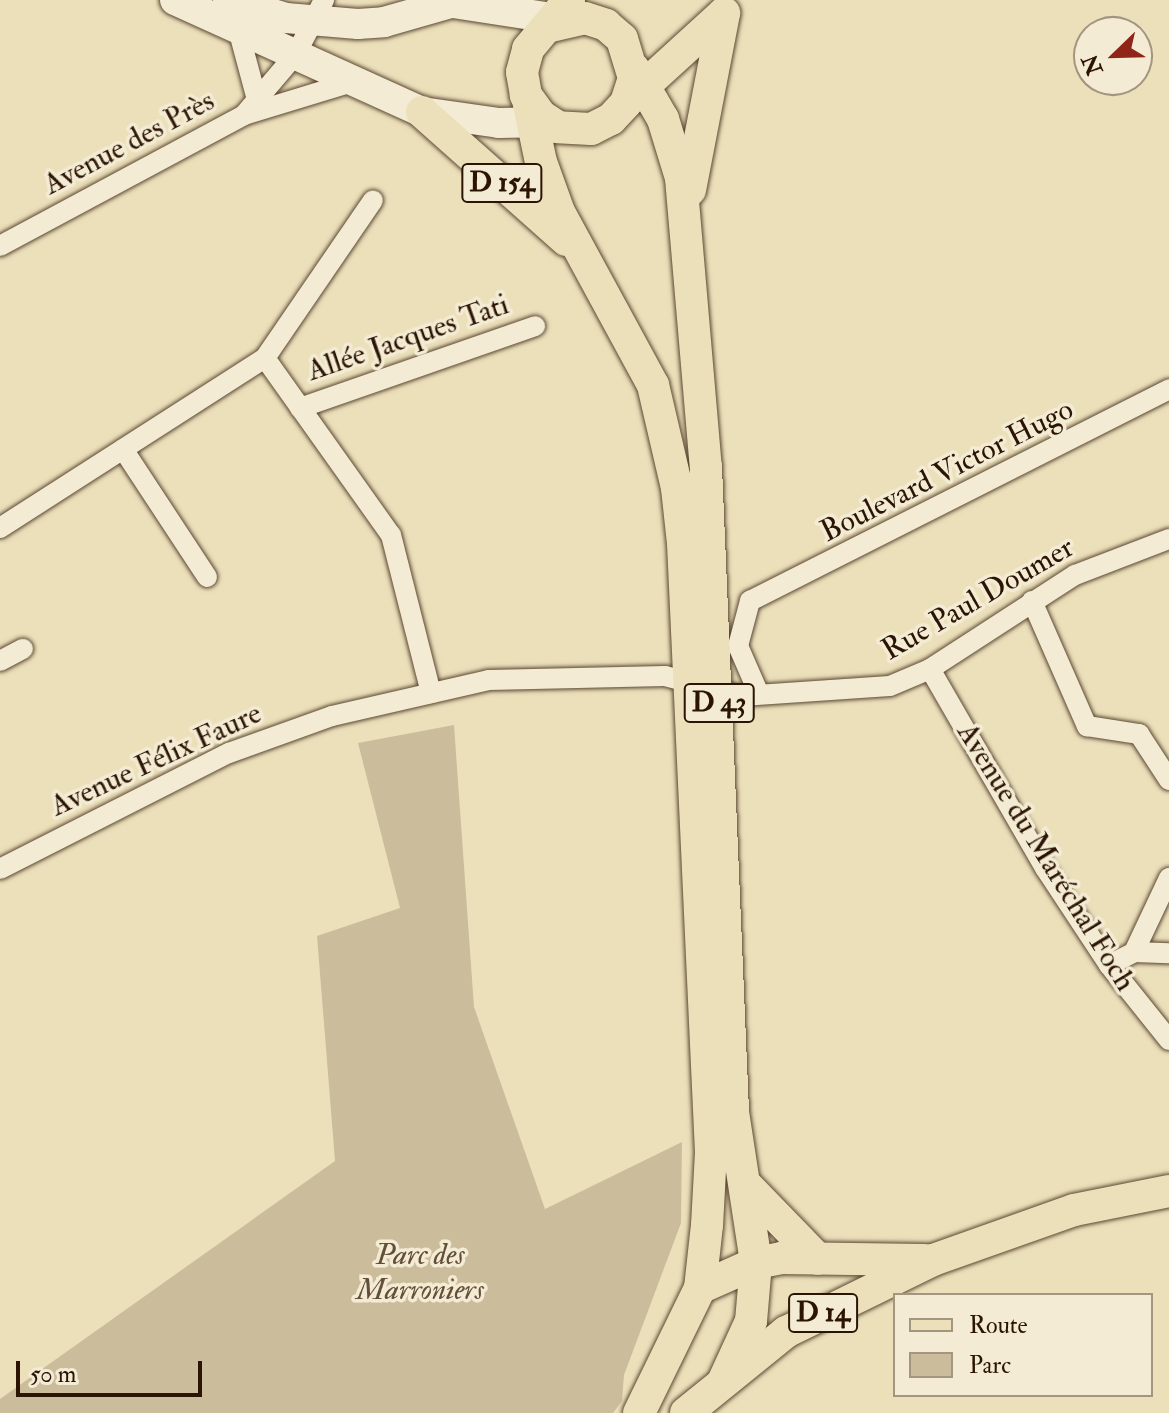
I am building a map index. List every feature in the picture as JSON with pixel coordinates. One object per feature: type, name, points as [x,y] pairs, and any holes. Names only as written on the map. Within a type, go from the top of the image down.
[{"type":"main road","name":"D 154","points":[[175,0],[422,112],[581,253]]},
{"type":"main road","points":[[228,0],[384,22],[457,2],[585,18],[606,25],[622,39],[635,86],[670,136],[686,220]]},
{"type":"main road","points":[[559,16],[524,60],[536,115],[569,130],[591,129],[611,119],[635,86],[728,6]]},
{"type":"main road","name":"D 43","points":[[700,1288],[711,1152],[705,687],[711,586],[686,220],[701,115],[728,6]]},
{"type":"main road","name":"D 154","points":[[422,112],[536,115]]},
{"type":"main road","name":"D 43","points":[[536,115],[548,186],[581,253],[625,325],[660,408],[677,488],[705,687],[733,1112],[756,1263],[751,1321],[723,1382]]},
{"type":"main road","points":[[746,1185],[818,1259]]},
{"type":"main road","name":"D 14","points":[[686,1413],[786,1332],[933,1260],[1074,1210],[1169,1191]]},
{"type":"main road","name":"D 14","points":[[700,1288],[756,1263],[818,1259],[933,1260]]},
{"type":"main road","points":[[639,1413],[700,1288],[751,1321],[786,1332]]},
{"type":"street","name":"Avenue des Près","points":[[250,108],[296,54],[319,12]]},
{"type":"street","points":[[238,29],[250,108]]},
{"type":"street","name":"Avenue des Près","points":[[0,246],[250,108],[355,81]]},
{"type":"street","points":[[0,528],[265,358],[373,200]]},
{"type":"street","name":"Allée Jacques Tati","points":[[300,408],[535,326]]},
{"type":"street","points":[[265,358],[391,535],[431,693]]},
{"type":"street","name":"Boulevard Victor Hugo","points":[[750,601],[1169,389]]},
{"type":"street","points":[[123,449],[207,577]]},
{"type":"street","name":"Rue Paul Doumer","points":[[705,687],[759,694],[890,686],[930,669],[1032,601],[1126,552],[1169,539]]},
{"type":"street","points":[[711,586],[750,601],[738,646],[759,694]]},
{"type":"street","points":[[1032,601],[1087,726],[1139,734],[1169,780]]},
{"type":"street","points":[[0,661],[23,649]]},
{"type":"street","name":"Avenue du Maréchal Foch","points":[[930,669],[1045,868],[1109,965],[1169,1040]]},
{"type":"street","name":"Avenue Félix Faure","points":[[0,869],[229,753],[332,716],[489,680],[665,676],[705,687]]},
{"type":"street","points":[[1134,952],[1169,878]]},
{"type":"street","points":[[1109,965],[1134,952],[1169,953]]},
{"type":"green space","name":"Parc des Marroniers","points":[[454,725],[474,1007],[545,1209],[682,1142],[681,1223],[624,1375],[622,1401],[613,1413],[0,1413],[0,1399],[335,1161],[317,936],[400,908],[358,743]]}]
